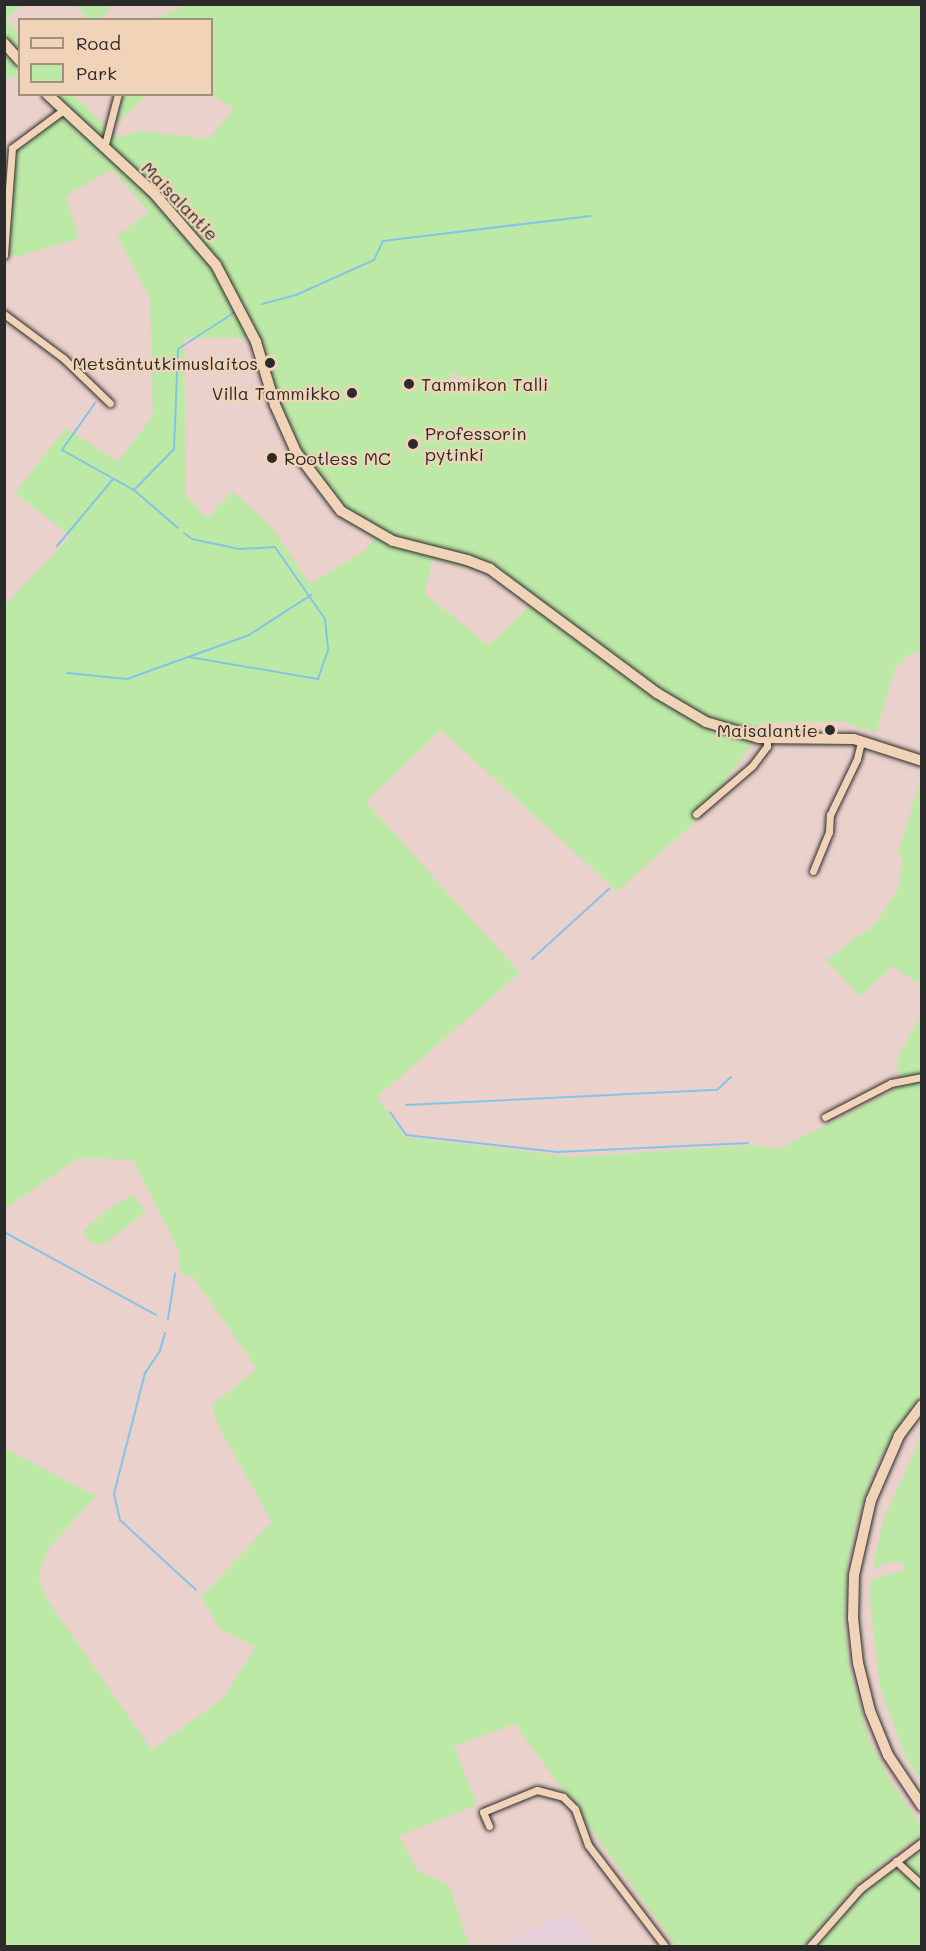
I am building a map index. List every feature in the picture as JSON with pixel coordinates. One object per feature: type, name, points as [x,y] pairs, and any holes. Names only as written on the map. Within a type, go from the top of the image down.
[{"type":"main road","points":[[4,43],[18,59]]},
{"type":"main road","name":"Maisalantie","points":[[49,96],[62,111],[161,200],[216,265],[256,342],[275,405],[296,452],[341,512],[393,541],[467,560],[490,570],[685,712],[725,730],[767,738],[861,741],[921,760]]},
{"type":"main road","points":[[921,1405],[899,1436],[871,1500],[858,1551],[853,1618],[858,1663],[870,1711],[888,1755],[921,1806]]},
{"type":"street","points":[[104,148],[117,96]]},
{"type":"street","points":[[4,255],[12,148],[62,111]]},
{"type":"street","points":[[4,314],[63,358],[110,403]]},
{"type":"street","points":[[696,814],[752,766],[767,746],[767,738]]},
{"type":"street","points":[[813,870],[829,832],[830,815],[861,741]]},
{"type":"street","points":[[825,1117],[891,1083],[921,1077]]},
{"type":"street","points":[[489,1827],[483,1812],[537,1790],[552,1791],[575,1809],[588,1845],[665,1947]]},
{"type":"street","points":[[810,1947],[860,1889],[921,1842]]},
{"type":"street","points":[[896,1861],[921,1885]]},
{"type":"shaded area","points":[[571,1912],[592,1946],[493,1946]]},
{"type":"green space","points":[[5,5],[21,5],[6,19],[18,33],[18,75],[5,79],[5,58],[9,55],[5,50]]},
{"type":"green space","points":[[75,5],[106,5],[111,10],[100,18],[87,18]]},
{"type":"green space","points":[[921,5],[921,653],[910,654],[895,668],[876,733],[841,721],[760,723],[751,746],[693,824],[617,891],[441,730],[366,802],[520,973],[377,1097],[405,1137],[573,1157],[753,1145],[779,1149],[902,1086],[896,1062],[921,1014],[921,1394],[877,1463],[860,1508],[847,1567],[846,1633],[850,1668],[868,1737],[889,1779],[921,1826],[921,1834],[858,1882],[804,1946],[676,1946],[515,1724],[454,1746],[477,1805],[399,1836],[418,1871],[449,1885],[469,1946],[5,1946],[4,1448],[96,1496],[48,1549],[38,1577],[48,1601],[152,1750],[223,1698],[256,1647],[220,1629],[201,1597],[272,1522],[218,1425],[212,1405],[257,1369],[193,1277],[179,1272],[180,1253],[133,1160],[78,1158],[5,1209],[5,605],[71,536],[15,493],[66,428],[118,462],[153,415],[150,298],[117,236],[149,212],[112,169],[66,196],[79,238],[17,257],[6,251],[13,149],[60,115],[43,96],[74,96],[118,137],[140,131],[209,139],[234,109],[213,95],[213,18],[157,18],[184,6]],"holes":[[[184,338],[248,338],[295,456],[316,489],[342,518],[375,539],[363,552],[310,584],[273,529],[233,491],[207,518],[186,495]],[[452,373],[478,383],[476,390],[450,380]],[[432,559],[483,572],[530,606],[489,645],[425,594]]]},
{"type":"green space","points":[[124,96],[147,96],[117,123]]},
{"type":"green space","points":[[921,779],[921,986],[893,966],[860,996],[826,960],[875,924],[898,890],[903,856],[897,855]]},
{"type":"green space","points":[[134,1195],[145,1212],[103,1245],[89,1242],[83,1231],[109,1208]]},
{"type":"green space","points":[[921,1438],[921,1780],[907,1760],[880,1687],[870,1603],[871,1579],[903,1571],[903,1562],[887,1562],[874,1568],[874,1562],[883,1520]]},
{"type":"green space","points":[[921,1849],[921,1883],[905,1864]]},
{"type":"green space","points":[[894,1870],[903,1872],[921,1889],[921,1946],[818,1946],[863,1892]]},
{"type":"waterway","points":[[262,304],[296,295],[374,260],[383,241],[591,216]]},
{"type":"waterway","points":[[134,490],[174,449],[178,349],[235,312]]},
{"type":"waterway","points":[[95,403],[62,450],[134,490],[178,528]]},
{"type":"waterway","points":[[57,546],[113,479]]},
{"type":"waterway","points":[[184,533],[192,539],[239,549],[275,547],[325,619],[328,650],[318,679],[189,657]]},
{"type":"waterway","points":[[67,673],[127,679],[249,635],[311,595]]},
{"type":"waterway","points":[[532,959],[610,888]]},
{"type":"waterway","points":[[406,1105],[717,1090],[731,1077]]},
{"type":"waterway","points":[[390,1112],[406,1135],[557,1152],[748,1143]]},
{"type":"waterway","points":[[4,1232],[156,1315]]},
{"type":"waterway","points":[[168,1319],[175,1274]]},
{"type":"waterway","points":[[165,1333],[160,1351],[145,1373],[114,1494],[120,1520],[196,1590]]},
{"type":"place","name":"Metsäntutkimuslaitos","points":[[270,363]]},
{"type":"place","name":"Tammikon Talli","points":[[409,384]]},
{"type":"place","name":"Villa Tammikko","points":[[352,393]]},
{"type":"place","name":"Professorin pytinki","points":[[413,444]]},
{"type":"place","name":"Rootless MC","points":[[272,458]]},
{"type":"place","name":"Maisalantie","points":[[830,730]]}]
